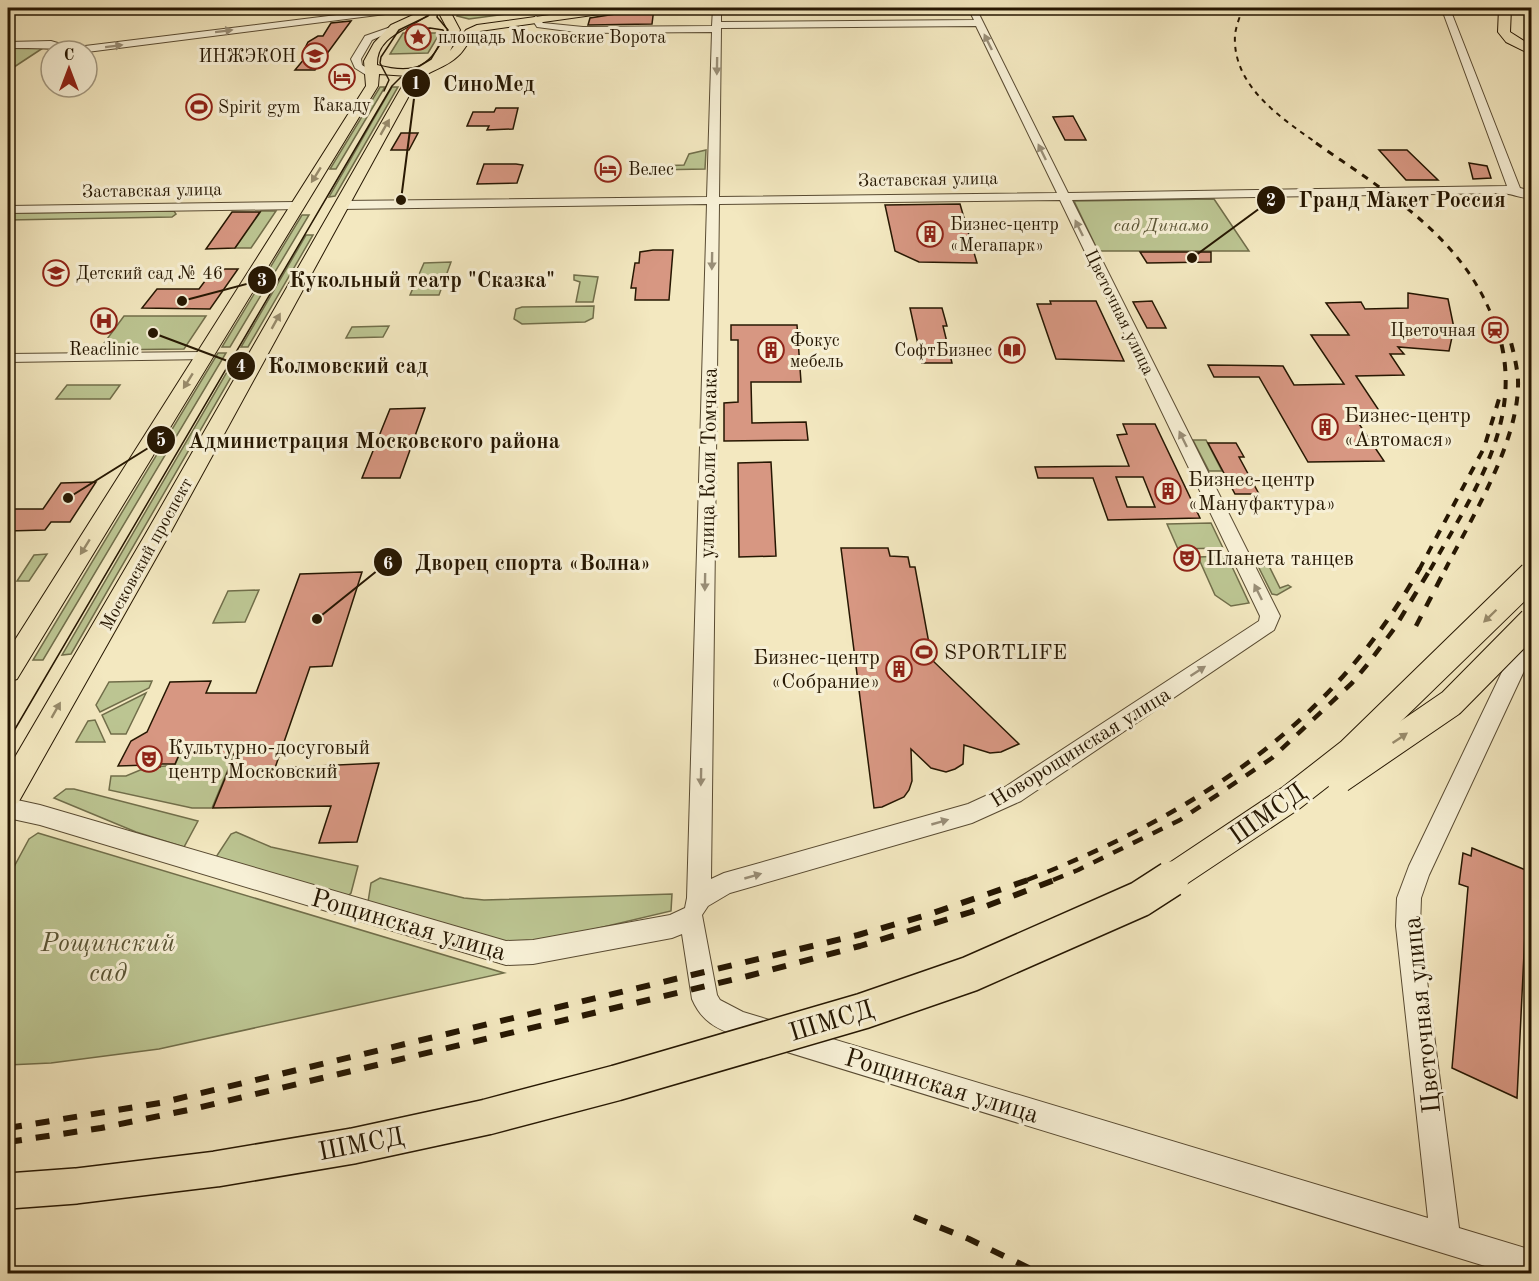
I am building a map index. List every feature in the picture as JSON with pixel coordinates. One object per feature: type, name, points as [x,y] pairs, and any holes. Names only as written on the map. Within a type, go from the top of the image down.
[{"type":"main road","points":[[8,672],[372,86],[371,58],[391,30],[419,16],[428,8]]},
{"type":"main road","points":[[391,30],[428,26],[450,31],[575,8]]},
{"type":"main road","points":[[373,72],[397,73],[431,66],[452,56],[471,30],[621,8]]},
{"type":"main road","points":[[1505,8],[1504,32],[1510,39],[1532,51]]},
{"type":"main road","points":[[449,9],[451,30]]},
{"type":"main road","name":"Московский проспект","points":[[8,794],[157,535],[413,77],[440,58],[451,30]]},
{"type":"main road","name":"ШМСД","points":[[8,1191],[76,1186],[216,1169],[354,1146],[487,1117],[616,1083],[862,1011],[970,974],[1140,899],[1291,798],[1350,752],[1532,575]]},
{"type":"main road","name":"ШМСД","points":[[8,1200],[72,1195],[352,1156],[490,1125],[862,1018],[973,983],[1149,905],[1451,703],[1532,621]]},
{"type":"street","points":[[99,47],[409,8]]},
{"type":"street","name":"улица Коли Томчака","points":[[695,908],[717,8]]},
{"type":"street","name":"Цветочная улица","points":[[972,8],[1270,616]]},
{"type":"street","points":[[1437,8],[1448,14],[1515,190],[1532,200]]},
{"type":"street","points":[[536,20],[540,25],[583,30],[979,23]]},
{"type":"street","points":[[373,72],[358,66],[356,59],[368,38],[391,30]]},
{"type":"street","points":[[8,45],[39,44]]},
{"type":"street","name":"Заставская улица","points":[[341,205],[1515,190],[1532,195]]},
{"type":"street","name":"Заставская улица","points":[[8,210],[296,206]]},
{"type":"street","points":[[8,358],[203,356]]},
{"type":"street","name":"Новорощинская улица","points":[[695,908],[724,884],[972,813],[998,802],[1267,625],[1270,616]]},
{"type":"street","name":"Цветочная улица","points":[[1445,1238],[1408,926],[1409,898],[1417,874],[1522,651],[1532,642]]},
{"type":"street","name":"Рощинская улица","points":[[8,808],[40,814],[506,953],[519,954],[582,944],[672,926],[695,908]]},
{"type":"street","name":"Рощинская улица","points":[[695,908],[705,999],[711,1009],[738,1024],[1532,1265]]},
{"type":"green space","points":[[462,8],[552,8],[469,19],[457,16]]},
{"type":"green space","points":[[403,33],[440,33],[428,53],[390,54]]},
{"type":"green space","points":[[39,46],[39,51],[8,71],[8,47]]},
{"type":"green space","points":[[380,87],[385,87],[336,169],[330,169]]},
{"type":"green space","points":[[392,87],[398,87],[335,196],[329,197]]},
{"type":"green space","points":[[706,150],[705,169],[654,170],[660,166],[684,165],[689,154]]},
{"type":"green space","name":"сад Динамо","points":[[1214,199],[1249,251],[1098,251],[1074,201]]},
{"type":"green space","points":[[174,211],[176,214],[172,217],[8,220],[8,213]]},
{"type":"green space","points":[[261,211],[276,211],[251,248],[235,248]]},
{"type":"green space","points":[[302,215],[309,215],[230,347],[222,347]]},
{"type":"green space","points":[[306,235],[313,235],[248,347],[241,347]]},
{"type":"green space","points":[[451,262],[439,295],[410,295],[424,263]]},
{"type":"green space","points":[[574,275],[598,277],[593,302],[576,302],[580,282],[574,280]]},
{"type":"green space","points":[[594,306],[593,318],[585,322],[522,324],[514,319],[516,309],[522,307]]},
{"type":"green space","points":[[124,316],[206,316],[184,349],[99,350]]},
{"type":"green space","points":[[389,326],[383,337],[346,338],[352,327]]},
{"type":"green space","points":[[218,353],[226,353],[43,660],[33,660]]},
{"type":"green space","points":[[238,353],[245,353],[71,654],[62,655]]},
{"type":"green space","points":[[67,385],[120,385],[110,399],[56,399]]},
{"type":"green space","points":[[1193,440],[1206,440],[1222,471],[1209,471]]},
{"type":"green space","points":[[1211,523],[1223,548],[1178,549],[1167,524]]},
{"type":"green space","points":[[47,554],[29,581],[17,581],[34,555]]},
{"type":"green space","points":[[1227,556],[1249,603],[1231,606],[1215,595],[1198,557]]},
{"type":"green space","points":[[1258,566],[1269,566],[1280,588],[1288,585],[1291,587],[1277,595],[1272,594]]},
{"type":"green space","points":[[259,590],[245,622],[213,623],[228,591]]},
{"type":"green space","points":[[152,681],[149,688],[100,712],[96,705],[109,682]]},
{"type":"green space","points":[[146,693],[126,734],[111,734],[102,715]]},
{"type":"green space","points":[[95,720],[105,742],[76,742],[88,721]]},
{"type":"green space","points":[[179,755],[234,755],[212,808],[192,808],[109,790],[111,776],[126,776],[145,768],[175,765]]},
{"type":"green space","points":[[66,789],[74,789],[198,821],[184,847],[136,832],[54,798]]},
{"type":"green space","points":[[236,832],[271,847],[358,866],[351,893],[348,896],[216,857],[231,834]]},
{"type":"green space","name":"Рощинский сад","points":[[38,833],[504,973],[159,1049],[51,1063],[8,1065],[8,878],[29,839]]},
{"type":"green space","points":[[380,878],[464,898],[484,900],[672,894],[671,911],[544,941],[509,943],[368,902],[371,883]]},
{"type":"building","points":[[654,8],[652,24],[588,25],[590,18]]},
{"type":"building","name":"ИНЖЭКОН","points":[[351,21],[315,70],[295,70],[310,52],[303,52],[308,42],[318,36],[323,36],[331,23]]},
{"type":"building","points":[[496,108],[518,108],[513,129],[487,130],[489,126],[467,126],[473,112],[494,112]]},
{"type":"building","points":[[1073,116],[1086,140],[1065,140],[1053,117]]},
{"type":"building","points":[[401,133],[418,133],[409,150],[391,150]]},
{"type":"building","points":[[1379,150],[1407,150],[1438,180],[1406,180]]},
{"type":"building","points":[[1469,163],[1487,166],[1491,178],[1473,179]]},
{"type":"building","points":[[484,164],[523,165],[517,183],[477,184]]},
{"type":"building","name":"Бизнес-центр «Мегапарк»","points":[[960,204],[977,263],[919,262],[895,251],[885,205]]},
{"type":"building","points":[[232,212],[260,212],[235,248],[206,249]]},
{"type":"building","points":[[673,250],[669,300],[635,300],[636,288],[631,288],[635,263],[639,263],[640,252]]},
{"type":"building","points":[[1140,252],[1211,252],[1211,262],[1147,263]]},
{"type":"building","points":[[214,269],[238,269],[210,309],[142,308],[157,289],[199,289]]},
{"type":"building","points":[[1408,293],[1448,299],[1454,328],[1449,351],[1398,347],[1404,354],[1390,354],[1404,375],[1356,376],[1380,412],[1351,412],[1384,461],[1308,462],[1259,377],[1214,377],[1208,365],[1283,366],[1294,385],[1344,384],[1311,335],[1349,335],[1326,303],[1361,302],[1365,309],[1408,308]]},
{"type":"building","points":[[1050,301],[1096,301],[1124,361],[1056,359],[1037,304],[1051,304]]},
{"type":"building","points":[[1152,301],[1166,328],[1147,328],[1133,302]]},
{"type":"building","points":[[910,308],[942,308],[947,326],[943,326],[952,363],[922,363]]},
{"type":"building","points":[[731,325],[797,325],[801,382],[751,382],[752,423],[806,422],[808,440],[724,441],[724,403],[738,402],[738,340],[731,340]]},
{"type":"building","points":[[425,408],[400,478],[362,478],[390,409]]},
{"type":"building","name":"Бизнес-центр «Мануфактура»","points":[[1123,424],[1155,424],[1200,518],[1108,520],[1093,478],[1038,478],[1035,467],[1129,466],[1117,435],[1127,434]],"holes":[[[1116,477],[1143,477],[1155,507],[1127,507]]]},
{"type":"building","points":[[1208,443],[1236,443],[1244,457],[1239,457],[1259,494],[1235,494]]},
{"type":"building","points":[[771,462],[776,556],[739,557],[738,463]]},
{"type":"building","points":[[96,482],[70,522],[51,522],[45,530],[8,531],[8,509],[43,509],[61,483]]},
{"type":"building","name":"Бизнес-центр «Собрание»","points":[[841,548],[888,548],[890,556],[908,557],[910,567],[915,567],[932,660],[1019,744],[1001,752],[990,753],[964,745],[963,764],[946,772],[931,768],[911,749],[912,781],[909,790],[904,797],[882,807],[874,808]]},
{"type":"building","name":"Культурно-досуговый центр Московский","points":[[362,572],[332,666],[310,667],[275,768],[379,763],[357,842],[319,843],[331,806],[213,808],[235,754],[179,755],[175,764],[161,764],[160,767],[118,766],[131,741],[147,732],[170,682],[211,681],[206,693],[256,693],[300,574]]},
{"type":"building","points":[[1472,848],[1528,871],[1517,1098],[1452,1068],[1468,887],[1459,884],[1463,853],[1471,856]]},
{"type":"tram line","points":[[384,91],[389,80],[380,63],[381,57],[399,30],[428,16],[435,8]]},
{"type":"tram line","points":[[8,741],[392,86],[400,78],[431,59],[448,30],[437,17],[439,8]]},
{"type":"tram line","points":[[407,30],[430,28],[443,30],[445,35]]},
{"type":"railway","points":[[1243,8],[1235,35],[1236,53],[1250,85],[1275,112],[1318,144]]},
{"type":"railway","points":[[1316,143],[1398,201],[1446,245],[1467,270],[1484,298],[1497,330]]},
{"type":"railway","points":[[1430,570],[1478,484],[1491,454],[1500,424],[1505,393],[1504,361],[1497,328]]},
{"type":"railway","points":[[1445,570],[1492,478],[1511,428],[1517,403],[1518,380],[1509,335]]},
{"type":"railway","points":[[1419,570],[1484,448],[1499,399]]},
{"type":"railway","points":[[1027,880],[1146,826],[1201,795],[1252,759],[1300,719],[1344,675],[1384,624],[1420,568]]},
{"type":"railway","points":[[1053,880],[1180,820],[1272,758],[1352,683],[1394,629],[1431,568]]},
{"type":"railway","points":[[1416,626],[1446,568]]},
{"type":"railway","points":[[8,1128],[160,1103],[858,935],[927,915],[1031,879]]},
{"type":"railway","points":[[8,1142],[101,1128],[193,1109],[748,976],[860,946],[971,912],[1057,879]]},
{"type":"railway","points":[[914,1217],[969,1239],[1041,1274]]},
{"type":"place","name":"площадь Московские Ворота","points":[[418,37]]},
{"type":"place","name":"ИНЖЭКОН","points":[[315,56]]},
{"type":"place","name":"Какаду","points":[[342,77]]},
{"type":"place","name":"Spirit gym","points":[[199,107]]},
{"type":"place","name":"Велес","points":[[608,169]]},
{"type":"place","name":"СиноМед","points":[[401,200]]},
{"type":"place","name":"Бизнес-центр «Мегапарк»","points":[[930,234]]},
{"type":"place","name":"Гранд Макет Россия","points":[[1192,258]]},
{"type":"place","name":"Детский сад № 46","points":[[56,273]]},
{"type":"place","name":"Кукольный театр \"Сказка\"","points":[[182,301]]},
{"type":"place","name":"Reaclinic","points":[[104,321]]},
{"type":"place","name":"Цветочная","points":[[1495,330]]},
{"type":"place","name":"Колмовский сад","points":[[153,333]]},
{"type":"place","name":"Фокус мебель","points":[[771,350]]},
{"type":"place","name":"СофтБизнес","points":[[1012,350]]},
{"type":"place","name":"Бизнес-центр «Автомася»","points":[[1325,427]]},
{"type":"place","name":"Бизнес-центр «Мануфактура»","points":[[1168,491]]},
{"type":"place","name":"Администрация Московского района","points":[[68,498]]},
{"type":"place","name":"Планета танцев","points":[[1187,558]]},
{"type":"place","name":"Дворец спорта «Волна»","points":[[317,619]]},
{"type":"place","name":"SPORTLIFE","points":[[924,652]]},
{"type":"place","name":"Бизнес-центр «Собрание»","points":[[899,669]]},
{"type":"place","name":"Культурно-досуговый центр Московский","points":[[149,759]]}]
